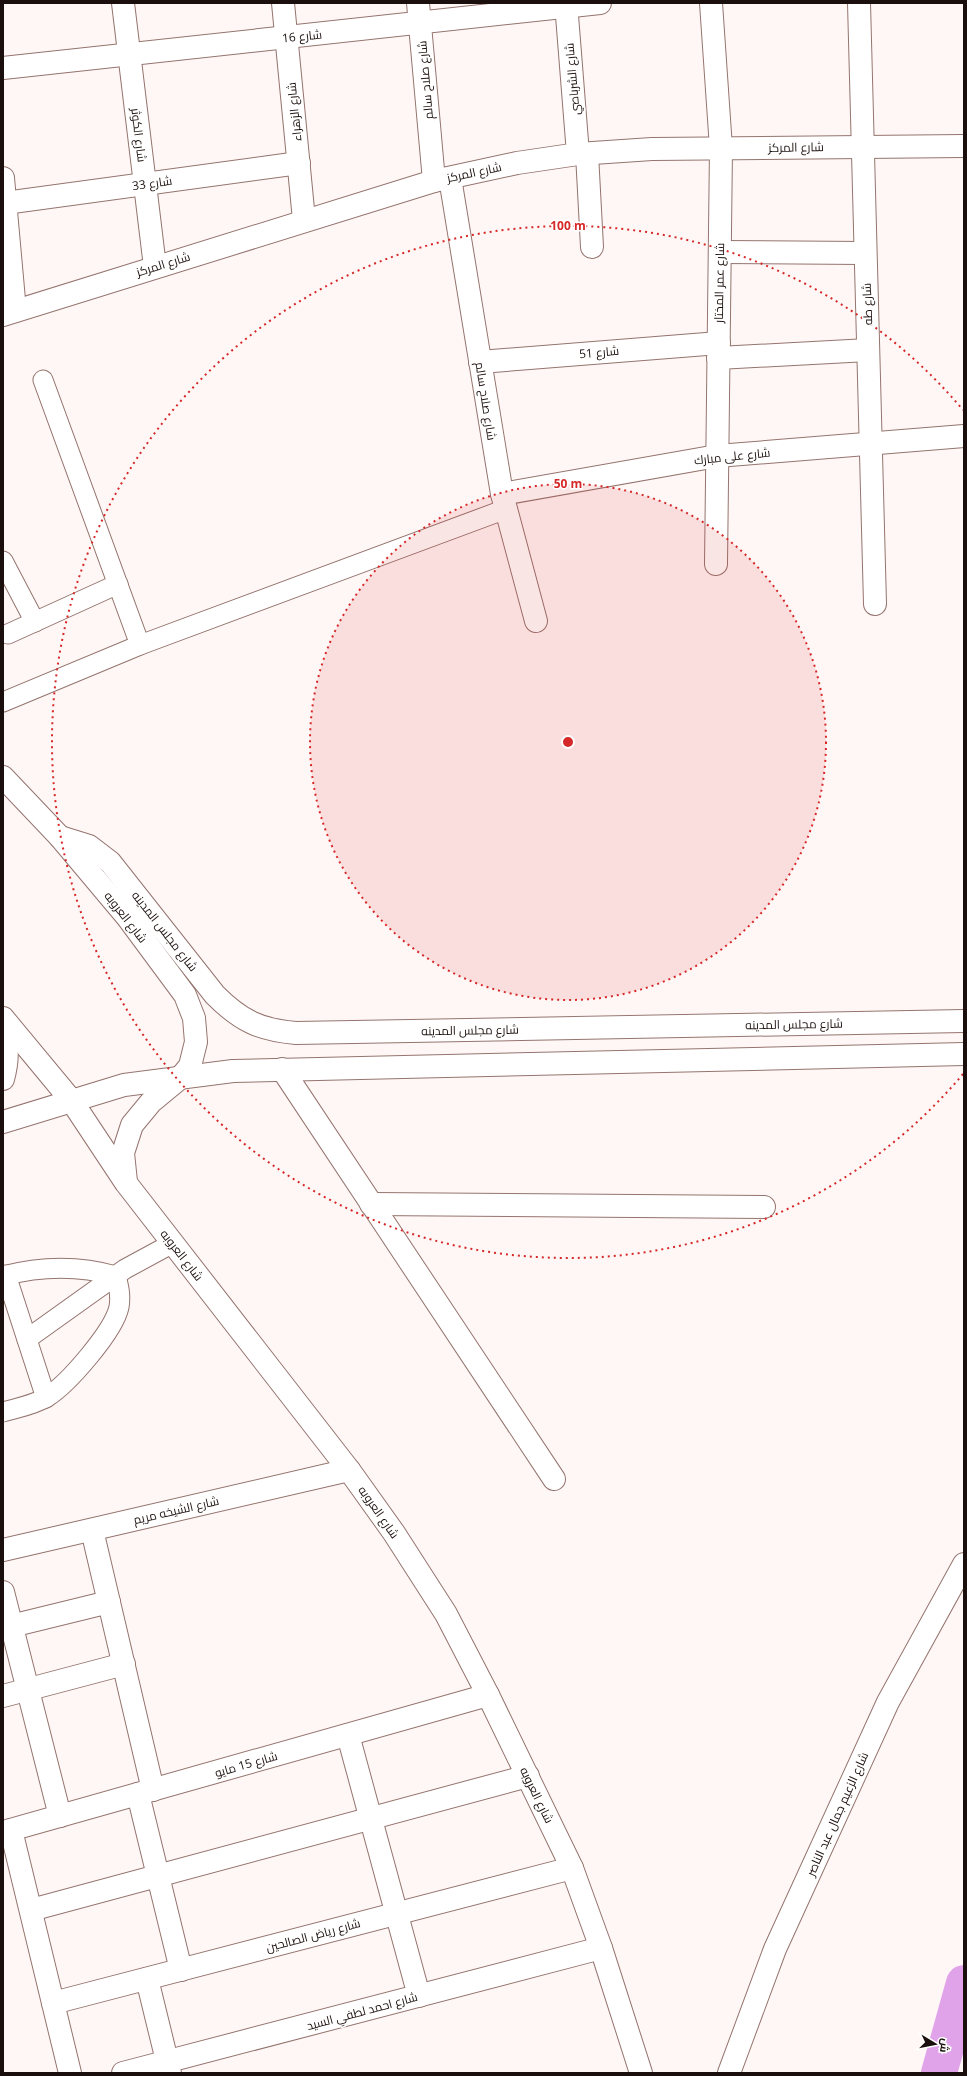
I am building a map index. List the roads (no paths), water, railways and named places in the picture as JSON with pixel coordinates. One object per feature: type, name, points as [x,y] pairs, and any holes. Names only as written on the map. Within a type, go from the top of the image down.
[{"type":"street","name":"شارع الكوثر","points":[[123,3],[155,267]]},
{"type":"street","name":"شارع الزهراء","points":[[283,3],[304,220]]},
{"type":"street","name":"شارع 16","points":[[3,68],[286,38],[419,13],[600,3]]},
{"type":"street","name":"شارع عمر المختار","points":[[711,3],[720,148],[716,564]]},
{"type":"street","name":"شارع طه","points":[[859,3],[875,604]]},
{"type":"street","name":"شارع الشرباصي","points":[[566,5],[592,247]]},
{"type":"street","name":"شارع صلاح سالم","points":[[419,13],[442,179],[480,362],[504,501],[536,621]]},
{"type":"street","name":"شارع المركز","points":[[9,313],[304,220],[442,179],[517,163],[582,154],[652,149],[964,146]]},
{"type":"street","name":"شارع 33","points":[[5,203],[298,163]]},
{"type":"street","points":[[3,178],[9,313]]},
{"type":"street","points":[[720,252],[865,253]]},
{"type":"street","name":"شارع 51","points":[[480,362],[719,350],[868,350]]},
{"type":"street","name":"شارع على مبارك","points":[[504,501],[717,456],[964,436]]},
{"type":"street","name":"شارع العروبه","points":[[3,777],[60,837],[128,918],[186,995],[194,1018],[196,1042],[190,1066],[180,1078],[151,1102],[132,1125],[123,1153],[126,1183]]},
{"type":"street","name":"شارع مجلس المدينه","points":[[60,837],[89,846],[110,862],[214,996],[231,1012],[251,1024],[273,1031],[304,1033],[964,1021]]},
{"type":"street","name":"شارع العروبه","points":[[3,1018],[71,1100],[126,1183],[349,1470],[394,1533],[446,1614],[488,1695],[572,1868],[601,1948],[641,2073]]},
{"type":"street","points":[[3,1029],[7,1044],[8,1062],[3,1080]]},
{"type":"street","points":[[3,1122],[124,1085],[232,1071],[964,1054]]},
{"type":"street","points":[[282,1069],[554,1479]]},
{"type":"street","points":[[371,1204],[764,1207]]},
{"type":"street","name":"شارع الشيخه مريم","points":[[3,1550],[349,1470]]},
{"type":"street","points":[[92,1530],[124,1664],[146,1792],[158,1876],[181,1970]]},
{"type":"street","name":"شارع الزعيم جمال عبد الناصر","points":[[729,2073],[775,1950],[881,1716],[964,1564]]},
{"type":"street","points":[[3,1592],[7,1627],[28,1689],[60,1816]]},
{"type":"street","points":[[7,1627],[109,1602]]},
{"type":"street","points":[[3,1696],[124,1664]]},
{"type":"street","name":"شارع 15 مايو","points":[[7,1831],[488,1695]]},
{"type":"street","points":[[348,1735],[419,1996]]},
{"type":"street","points":[[31,1910],[528,1776]]},
{"type":"street","points":[[7,1831],[31,1910],[70,2073]]},
{"type":"street","name":"شارع رياض الصالحين","points":[[53,2003],[572,1868]]},
{"type":"street","name":"شارع احمد لطفي السيد","points":[[123,2073],[168,2067],[419,1996],[601,1948]]},
{"type":"street","points":[[147,1979],[168,2067]]},
{"type":"lane","points":[[43,380],[140,644]]},
{"type":"lane","points":[[3,702],[140,644],[504,501]]},
{"type":"lane","points":[[3,561],[35,622]]},
{"type":"lane","points":[[8,634],[118,584]]},
{"type":"lane","points":[[27,1339],[133,1264],[173,1243]]},
{"type":"lane","points":[[46,1398],[4,1275],[48,1267],[99,1272],[116,1276]]},
{"type":"lane","points":[[3,1412],[46,1398],[56,1391],[102,1341],[113,1323],[119,1307],[120,1291],[116,1276]]},
{"type":"waterway","points":[[939,2073],[964,1983]]}]
